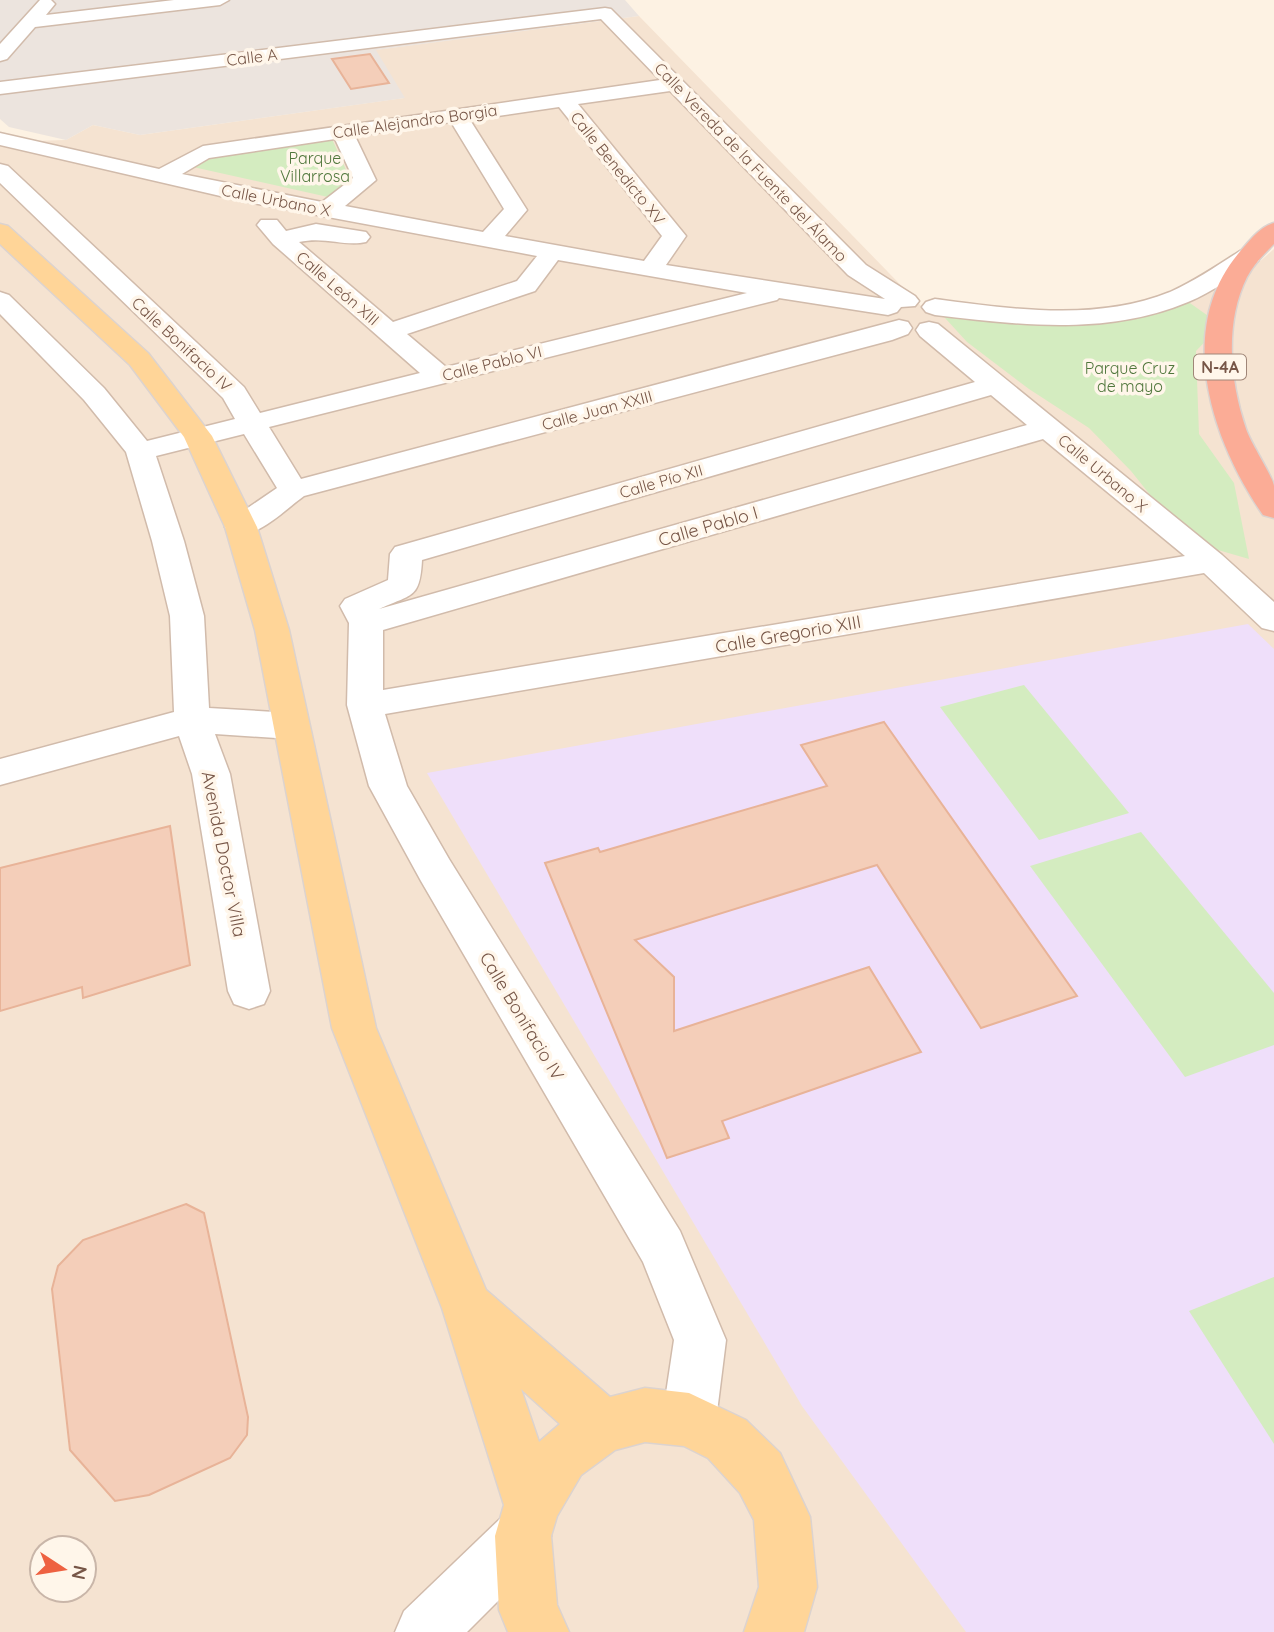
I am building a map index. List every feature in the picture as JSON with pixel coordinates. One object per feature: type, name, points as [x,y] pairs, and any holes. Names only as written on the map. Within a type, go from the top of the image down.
[{"type":"highway","name":"N-4A","points":[[1274,230],[1249,256],[1231,284],[1219,335],[1220,387],[1239,448],[1274,509]]},
{"type":"main road","points":[[5,242],[139,359],[198,436],[241,527],[271,630],[354,1028],[468,1308],[527,1520],[527,1609],[539,1632]]},
{"type":"main road","points":[[468,1308],[602,1426]]},
{"type":"main road","points":[[527,1520],[562,1456],[602,1426],[645,1415],[689,1420],[727,1438],[760,1473],[782,1517],[788,1587],[774,1632]]},
{"type":"street","points":[[0,55],[50,0]]},
{"type":"street","points":[[30,22],[220,0]]},
{"type":"street","points":[[492,9],[504,26]]},
{"type":"street","name":"Calle A","points":[[0,88],[605,13]]},
{"type":"street","name":"Calle Vereda de la Fuente del Álamo","points":[[605,13],[857,270],[911,315]]},
{"type":"street","name":"Calle Alejandro Borgia","points":[[162,177],[203,152],[675,84]]},
{"type":"street","name":"Calle Benedicto XV","points":[[564,100],[674,236],[650,270]]},
{"type":"street","points":[[457,116],[516,210],[489,239]]},
{"type":"street","points":[[327,209],[365,180],[342,132]]},
{"type":"street","name":"Calle Urbano X","points":[[3,143],[242,194],[650,270],[787,290],[911,315],[1211,562],[1274,620]]},
{"type":"street","name":"Calle Bonifacio IV","points":[[0,172],[234,393],[293,491]]},
{"type":"street","name":"Calle León XIII","points":[[242,194],[281,239],[440,376]]},
{"type":"street","name":"Calle Urbano X","points":[[281,239],[316,231],[524,259],[553,251]]},
{"type":"street","points":[[388,332],[526,286],[553,251]]},
{"type":"street","points":[[911,315],[1059,319],[1110,315],[1151,307],[1180,296],[1249,256]]},
{"type":"street","name":"Calle Pablo VI","points":[[140,451],[787,290]]},
{"type":"street","points":[[1,302],[94,394],[140,451],[168,541],[187,615],[192,720]]},
{"type":"street","name":"Calle Juan XXIII","points":[[293,491],[911,315]]},
{"type":"street","name":"Calle Pío XII","points":[[362,615],[404,585],[406,554],[995,385]]},
{"type":"street","name":"Calle Pablo I","points":[[362,615],[1049,428]]},
{"type":"street","points":[[241,527],[293,491]]},
{"type":"street","name":"Calle Gregorio XIII","points":[[365,705],[1211,562]]},
{"type":"street","name":"Calle Bonifacio IV","points":[[362,615],[365,705],[388,786],[442,882],[662,1248],[700,1340],[689,1420]]},
{"type":"street","points":[[0,772],[192,720],[291,726]]},
{"type":"street","name":"Avenida Doctor Villa","points":[[192,720],[211,774],[249,990]]},
{"type":"street","points":[[425,1632],[527,1520]]},
{"type":"shaded area","points":[[0,0],[625,0],[639,16],[376,50],[405,98],[140,135],[93,125],[66,140],[9,127],[0,119]]},
{"type":"shaded area","points":[[639,16],[923,308],[1158,313],[1249,271],[1274,249],[1274,1632],[0,1632],[0,142],[66,140],[93,125],[140,135],[404,98],[375,50]]},
{"type":"shaded area","points":[[1248,624],[1274,649],[1274,1632],[966,1632],[802,1406],[427,773]]},
{"type":"green space","name":"Parque Villarrosa","points":[[332,139],[352,183],[328,197],[193,167],[208,158]]},
{"type":"green space","name":"Parque Cruz de mayo","points":[[1180,296],[1221,325],[1196,351],[1199,434],[1234,483],[1249,559],[1187,541],[1131,471],[1089,428],[1029,389],[967,342],[935,307],[1109,315]]},
{"type":"green space","points":[[1024,685],[1129,813],[1039,840],[940,707]]},
{"type":"green space","points":[[1141,832],[1274,993],[1274,1045],[1185,1077],[1030,866]]},
{"type":"green space","points":[[1274,1277],[1274,1444],[1189,1311]]},
{"type":"building","points":[[370,54],[389,83],[351,89],[332,59]]},
{"type":"building","points":[[884,722],[1077,996],[981,1028],[877,865],[635,940],[674,977],[674,1031],[869,967],[921,1052],[722,1121],[729,1138],[667,1158],[545,863],[598,848],[600,852],[827,786],[801,745]]},
{"type":"building","points":[[170,826],[190,965],[83,998],[82,987],[0,1011],[0,868]]},
{"type":"building","points":[[186,1204],[204,1213],[248,1417],[247,1435],[230,1458],[149,1495],[115,1501],[70,1450],[52,1289],[58,1266],[83,1240]]}]
